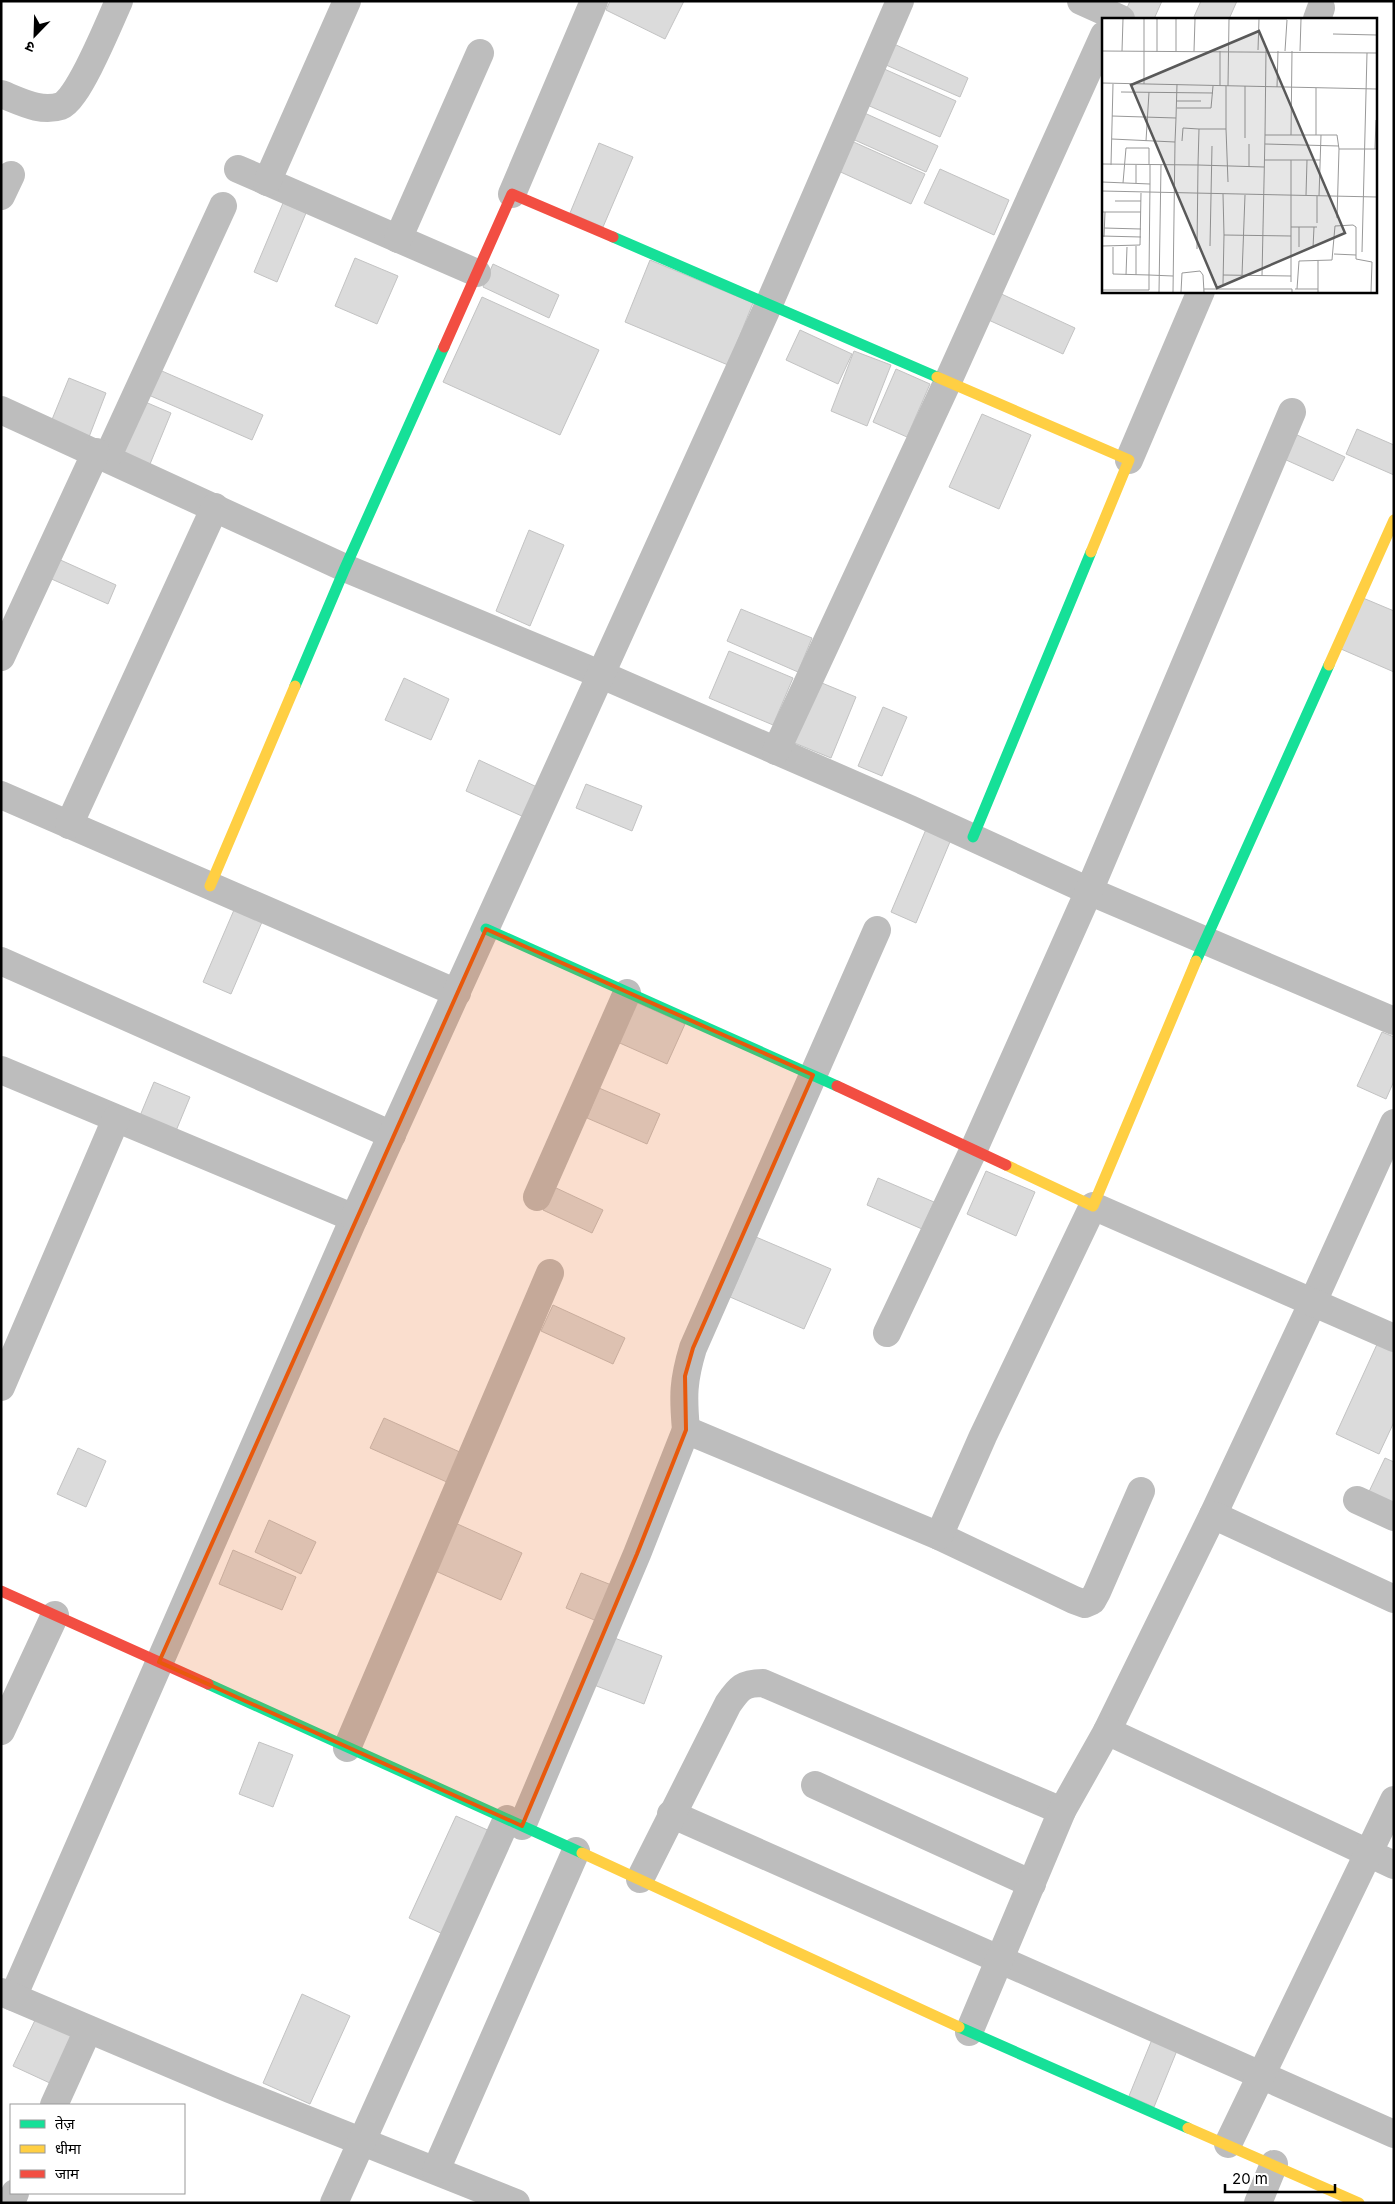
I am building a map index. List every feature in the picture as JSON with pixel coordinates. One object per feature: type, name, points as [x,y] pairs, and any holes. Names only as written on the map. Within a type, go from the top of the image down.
[{"type":"street","points":[[1,94],[36,108],[62,106],[76,92],[119,1]]},
{"type":"street","points":[[267,182],[347,1]]},
{"type":"street","points":[[210,886],[345,568],[512,194],[594,1]]},
{"type":"street","points":[[516,2203],[230,2089],[7,1994],[159,1662],[354,1218],[769,304],[900,1]]},
{"type":"street","points":[[1081,1],[1106,18]]},
{"type":"street","points":[[776,751],[1102,44]]},
{"type":"street","points":[[398,239],[480,53]]},
{"type":"street","points":[[238,169],[477,273]]},
{"type":"street","points":[[512,194],[1129,460]]},
{"type":"street","points":[[1,658],[102,455],[222,206]]},
{"type":"street","points":[[973,837],[1201,292]]},
{"type":"street","points":[[1,410],[345,568],[602,675],[973,837],[1089,891],[1394,1021]]},
{"type":"street","points":[[887,1333],[973,1151],[1089,891],[1292,412]]},
{"type":"street","points":[[69,825],[215,507]]},
{"type":"street","points":[[939,1536],[983,1436],[1093,1206],[1205,940],[1394,520]]},
{"type":"street","points":[[1,795],[457,993]]},
{"type":"street","points":[[486,929],[813,1075],[1093,1206],[1312,1304],[1394,1338]]},
{"type":"street","points":[[334,2203],[360,2140],[514,1823],[633,1563],[686,1430],[685,1376],[693,1348],[877,930]]},
{"type":"street","points":[[1,961],[392,1134]]},
{"type":"street","points":[[537,1197],[627,993]]},
{"type":"street","points":[[1,1070],[354,1218]]},
{"type":"street","points":[[1,1387],[116,1119]]},
{"type":"street","points":[[969,2032],[1062,1811],[1107,1731],[1213,1515],[1394,1123]]},
{"type":"street","points":[[347,1748],[550,1273]]},
{"type":"street","points":[[686,1430],[939,1536],[1085,1604],[1092,1601],[1097,1592],[1141,1491]]},
{"type":"street","points":[[1357,1500],[1394,1517]]},
{"type":"street","points":[[1213,1515],[1394,1599]]},
{"type":"street","points":[[1,1591],[640,1879],[969,2032],[1274,2164],[1359,2203]]},
{"type":"street","points":[[1,1731],[55,1615]]},
{"type":"street","points":[[640,1879],[671,1814],[724,1713],[738,1690],[749,1683],[763,1683],[1062,1811]]},
{"type":"street","points":[[1107,1731],[1394,1865]]},
{"type":"street","points":[[815,1785],[1032,1884]]},
{"type":"street","points":[[1228,2144],[1259,2076],[1394,1800]]},
{"type":"street","points":[[671,1814],[1259,2076],[1394,2134]]},
{"type":"street","points":[[436,2170],[576,1851]]},
{"type":"street","points":[[54,2104],[88,2030]]},
{"type":"street","points":[[1258,2203],[1274,2164]]},
{"type":"highlighted area","points":[[486,929],[813,1075],[693,1348],[685,1376],[686,1430],[637,1554],[522,1826],[159,1662]]},
{"type":"building","points":[[610,1],[684,1],[665,39],[606,10]]},
{"type":"building","points":[[1130,1],[1162,1],[1154,18],[1123,17]]},
{"type":"building","points":[[1201,1],[1237,1],[1229,18],[1193,18]]},
{"type":"building","points":[[894,44],[968,78],[960,97],[886,65]]},
{"type":"building","points":[[882,68],[956,101],[940,137],[865,104]]},
{"type":"building","points":[[860,111],[938,146],[926,172],[848,137]]},
{"type":"building","points":[[847,139],[925,174],[911,204],[834,169]]},
{"type":"building","points":[[599,143],[633,157],[603,227],[570,213]]},
{"type":"building","points":[[940,169],[1009,200],[994,235],[924,203]]},
{"type":"building","points":[[283,203],[306,213],[277,282],[254,272]]},
{"type":"building","points":[[355,258],[398,276],[377,324],[335,306]]},
{"type":"building","points":[[650,260],[753,303],[728,365],[625,322]]},
{"type":"building","points":[[493,264],[559,295],[549,318],[483,287]]},
{"type":"building","points":[[995,291],[1075,328],[1063,354],[982,317]]},
{"type":"building","points":[[482,297],[599,350],[560,435],[443,382]]},
{"type":"building","points":[[800,330],[852,354],[838,384],[786,360]]},
{"type":"building","points":[[854,351],[891,365],[867,426],[831,411]]},
{"type":"building","points":[[155,368],[263,415],[252,440],[144,393]]},
{"type":"building","points":[[896,369],[930,384],[907,437],[873,422]]},
{"type":"building","points":[[69,378],[106,393],[89,437],[51,422]]},
{"type":"building","points":[[136,398],[171,413],[150,464],[114,450]]},
{"type":"building","points":[[982,414],[1031,435],[999,509],[949,487]]},
{"type":"building","points":[[1357,429],[1394,445],[1394,475],[1346,454]]},
{"type":"building","points":[[1295,434],[1345,457],[1333,481],[1284,459]]},
{"type":"building","points":[[529,530],[564,545],[530,626],[496,611]]},
{"type":"building","points":[[56,558],[116,585],[108,604],[47,577]]},
{"type":"building","points":[[1363,598],[1394,611],[1394,672],[1341,649]]},
{"type":"building","points":[[741,609],[812,638],[798,672],[727,641]]},
{"type":"building","points":[[729,651],[793,678],[773,725],[709,698]]},
{"type":"building","points":[[404,678],[449,699],[431,740],[385,720]]},
{"type":"building","points":[[817,681],[856,697],[831,758],[792,742]]},
{"type":"building","points":[[883,707],[907,717],[882,776],[858,766]]},
{"type":"building","points":[[479,760],[537,787],[524,817],[466,791]]},
{"type":"building","points":[[586,784],[642,806],[632,831],[576,808]]},
{"type":"building","points":[[927,827],[952,837],[916,923],[891,912]]},
{"type":"building","points":[[237,903],[265,915],[231,994],[203,982]]},
{"type":"building","points":[[631,1000],[685,1024],[667,1064],[613,1040]]},
{"type":"building","points":[[1382,1032],[1394,1037],[1394,1081],[1386,1099],[1357,1086]]},
{"type":"building","points":[[154,1082],[190,1097],[173,1138],[137,1123]]},
{"type":"building","points":[[599,1088],[660,1114],[647,1144],[587,1118]]},
{"type":"building","points":[[986,1171],[1035,1192],[1016,1236],[967,1214]]},
{"type":"building","points":[[878,1178],[934,1202],[922,1229],[867,1205]]},
{"type":"building","points":[[554,1187],[603,1210],[592,1233],[543,1210]]},
{"type":"building","points":[[756,1237],[831,1269],[804,1329],[730,1297]]},
{"type":"building","points":[[553,1305],[625,1338],[613,1364],[541,1331]]},
{"type":"building","points":[[1379,1340],[1394,1347],[1394,1422],[1379,1454],[1336,1434]]},
{"type":"building","points":[[384,1418],[462,1453],[449,1483],[370,1448]]},
{"type":"building","points":[[78,1448],[106,1461],[86,1507],[57,1494]]},
{"type":"building","points":[[1385,1458],[1394,1462],[1394,1510],[1366,1498]]},
{"type":"building","points":[[269,1520],[316,1542],[301,1574],[255,1552]]},
{"type":"building","points":[[453,1522],[522,1553],[501,1600],[431,1569]]},
{"type":"building","points":[[233,1550],[296,1577],[282,1610],[219,1584]]},
{"type":"building","points":[[581,1573],[614,1586],[599,1622],[566,1608]]},
{"type":"building","points":[[604,1634],[662,1656],[644,1704],[586,1682]]},
{"type":"building","points":[[259,1742],[293,1755],[273,1807],[239,1794]]},
{"type":"building","points":[[456,1816],[492,1832],[445,1935],[409,1918]]},
{"type":"building","points":[[302,1994],[350,2016],[310,2104],[263,2083]]},
{"type":"building","points":[[37,2016],[75,2034],[52,2084],[13,2066]]},
{"type":"building","points":[[1153,2037],[1178,2048],[1154,2107],[1129,2096]]},
{"type":"traffic: fast","points":[[613,237],[937,377]]},
{"type":"traffic: fast","points":[[295,686],[345,568],[444,347]]},
{"type":"traffic: fast","points":[[973,837],[1091,552]]},
{"type":"traffic: fast","points":[[1196,961],[1329,665]]},
{"type":"traffic: fast","points":[[486,929],[837,1086]]},
{"type":"traffic: fast","points":[[208,1684],[582,1853]]},
{"type":"traffic: fast","points":[[959,2027],[1188,2128]]},
{"type":"traffic: slow","points":[[937,377],[1129,460],[1091,552]]},
{"type":"traffic: slow","points":[[1329,665],[1394,520]]},
{"type":"traffic: slow","points":[[210,886],[295,686]]},
{"type":"traffic: slow","points":[[1006,1165],[1093,1206],[1196,961]]},
{"type":"traffic: slow","points":[[582,1853],[959,2027]]},
{"type":"traffic: slow","points":[[1188,2128],[1359,2203]]},
{"type":"traffic: jam","points":[[444,347],[512,194],[613,237]]},
{"type":"traffic: jam","points":[[837,1086],[1006,1165]]},
{"type":"traffic: jam","points":[[1,1591],[208,1684]]}]
